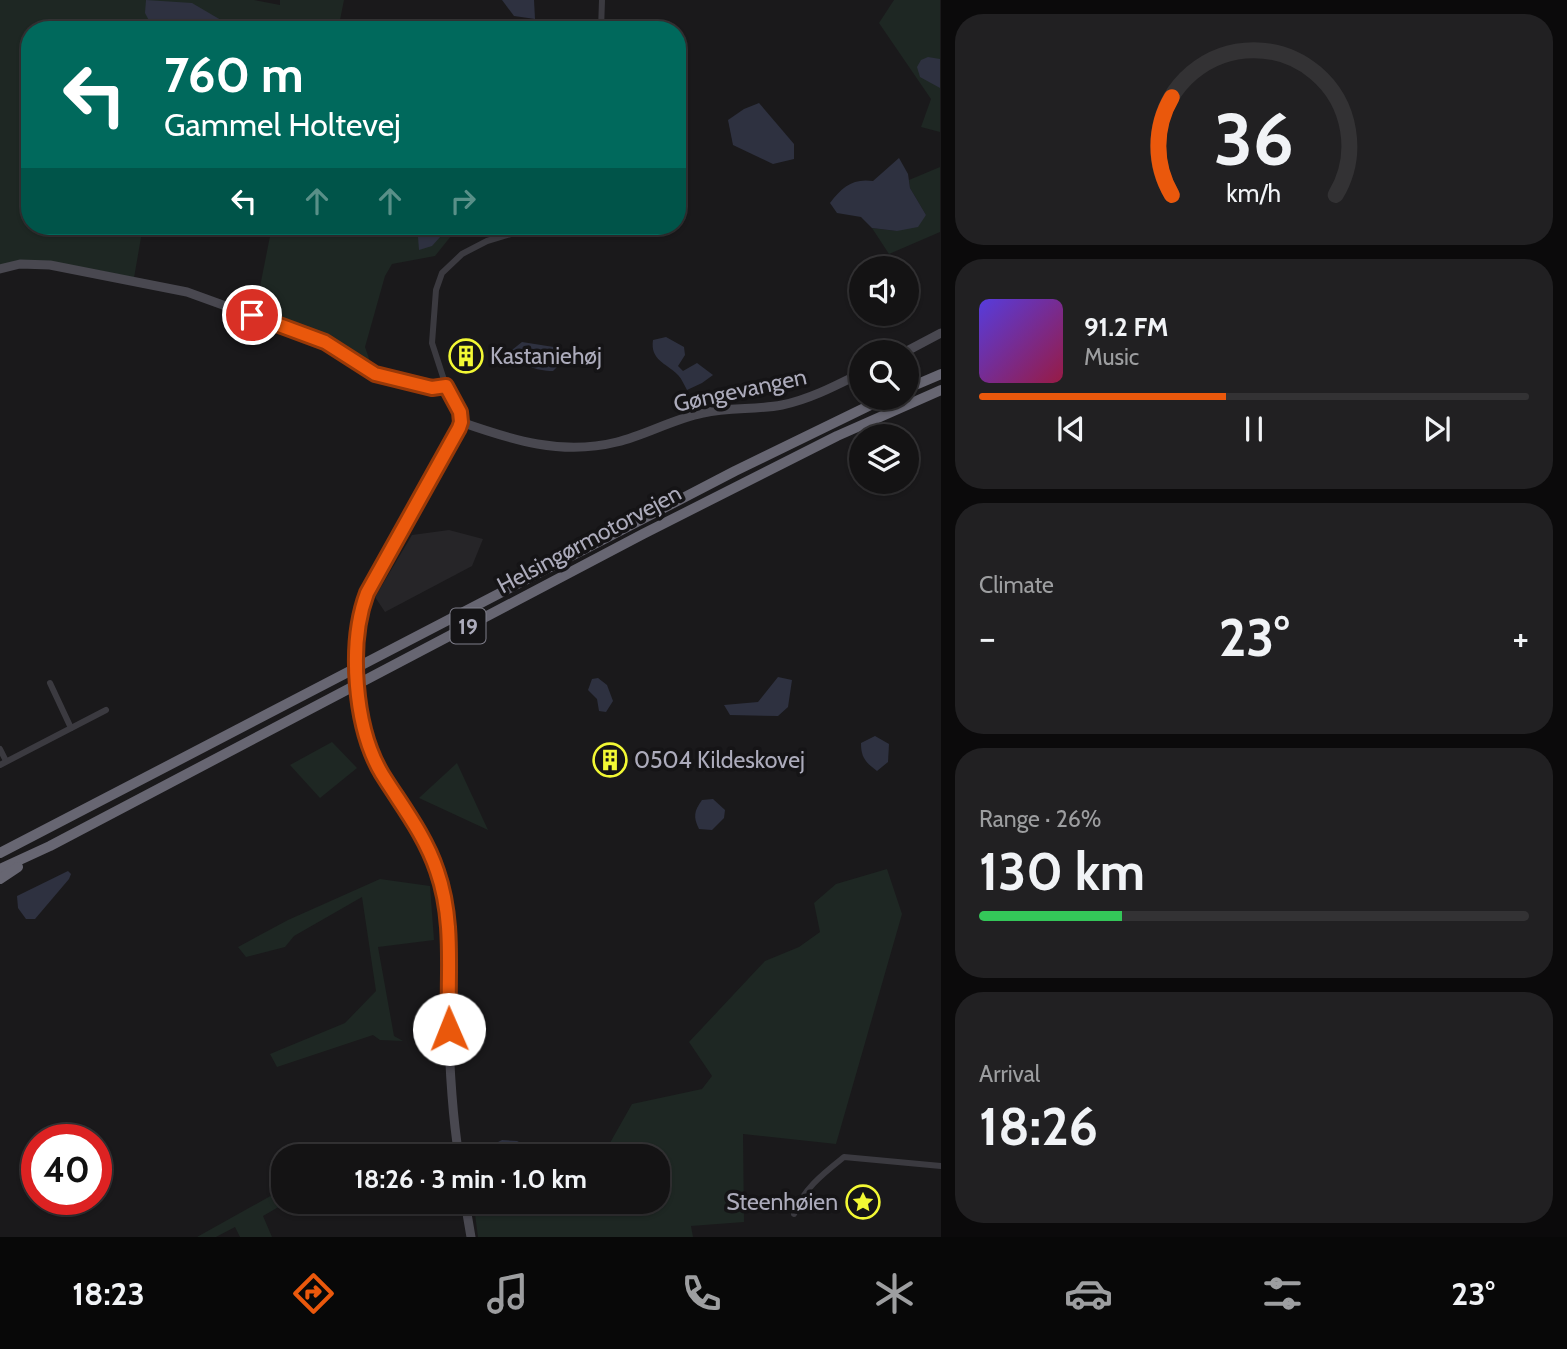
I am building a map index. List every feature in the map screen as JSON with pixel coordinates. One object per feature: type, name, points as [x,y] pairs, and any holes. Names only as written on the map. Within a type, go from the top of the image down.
[{"type":"highway","points":[[919,383],[940,374]]},
{"type":"highway","name":"Helsingørmotorvejen","points":[[0,869],[50,846],[717,496],[837,436],[940,390]]},
{"type":"highway","name":"Helsingørmotorvejen","points":[[0,853],[735,471],[860,410]]},
{"type":"highway","points":[[0,879],[50,846]]},
{"type":"street","points":[[601,0],[601,21]]},
{"type":"street","points":[[457,1144],[451,1099],[449,933],[446,902],[425,842],[374,757],[362,719],[356,642],[358,621],[367,593],[461,422],[432,343],[436,289],[442,273],[463,254],[487,241],[507,235]]},
{"type":"street","points":[[0,269],[20,264],[50,265],[187,292],[325,342],[375,374],[432,388],[446,386]]},
{"type":"street","points":[[919,344],[940,333]]},
{"type":"street","name":"Gøngevangen","points":[[461,422],[531,444],[556,447],[600,445],[642,435],[703,413],[762,408],[803,399],[849,378]]},
{"type":"street","points":[[50,683],[71,728]]},
{"type":"street","points":[[0,749],[3,763],[106,710]]},
{"type":"street","points":[[794,1214],[798,1203],[820,1177],[844,1157],[940,1166]]},
{"type":"street","points":[[468,1214],[471,1237]]},
{"type":"shaded area","points":[[0,0],[254,0],[280,5],[280,0],[344,0],[340,21],[21,21],[21,235],[141,235],[134,278],[68,266],[0,266]]},
{"type":"shaded area","points":[[894,0],[940,0],[940,132],[921,127],[931,99],[879,23]]},
{"type":"shaded area","points":[[940,167],[940,232],[889,254],[872,228],[897,231],[926,215],[910,188],[909,180]]},
{"type":"shaded area","points":[[270,235],[452,235],[435,256],[392,264],[385,276],[365,347],[373,370],[327,340],[255,312]]},
{"type":"shaded area","points":[[449,530],[483,539],[472,566],[385,612],[375,597],[412,535]]},
{"type":"shaded area","points":[[332,742],[357,768],[320,798],[290,765]]},
{"type":"shaded area","points":[[457,763],[488,830],[419,798]]},
{"type":"shaded area","points":[[887,869],[902,914],[836,1144],[743,1134],[744,1222],[691,1226],[693,1237],[478,1237],[475,1214],[670,1214],[670,1144],[609,1144],[632,1104],[702,1089],[712,1076],[689,1042],[765,961],[799,947],[820,932],[814,903],[836,884]]},
{"type":"shaded area","points":[[380,879],[430,886],[434,940],[378,947],[394,1036],[403,1041],[380,1040],[373,1035],[277,1067],[270,1054],[345,1023],[376,991],[362,897],[294,936],[285,947],[246,957],[238,947],[288,920]]},
{"type":"shaded area","points":[[271,1196],[271,1211],[263,1216],[272,1237],[240,1237],[235,1227],[216,1237],[197,1237]]},
{"type":"water","points":[[146,0],[192,3],[223,21],[149,21],[145,13]]},
{"type":"water","points":[[502,0],[534,0],[535,19],[514,16]]},
{"type":"water","points":[[928,57],[940,59],[940,88],[920,77],[917,67],[921,60]]},
{"type":"water","points":[[759,103],[794,144],[794,159],[773,164],[733,145],[728,120]]},
{"type":"water","points":[[899,158],[908,174],[910,188],[926,215],[918,227],[897,231],[872,228],[861,217],[837,213],[830,203],[839,192],[854,182],[873,181]]},
{"type":"water","points":[[442,235],[432,246],[419,250],[418,237]]},
{"type":"water","points":[[666,337],[684,347],[685,355],[678,366],[683,371],[697,363],[713,375],[687,390],[679,377],[656,357],[654,352],[653,340]]},
{"type":"water","points":[[522,342],[560,348],[565,351],[564,360],[553,371],[529,366],[519,360],[512,350]]},
{"type":"water","points":[[778,677],[792,680],[788,707],[778,716],[730,715],[724,705],[758,702]]},
{"type":"water","points":[[598,678],[607,685],[613,701],[606,712],[599,711],[597,699],[588,690],[592,679]]},
{"type":"water","points":[[875,736],[889,744],[888,762],[877,771],[864,759],[861,748],[861,743]]},
{"type":"water","points":[[713,799],[725,810],[724,818],[712,830],[699,829],[695,817],[697,807],[702,800]]},
{"type":"water","points":[[68,871],[71,874],[69,879],[35,919],[26,919],[18,908],[17,896]]},
{"type":"water","points":[[502,1140],[523,1144],[494,1144]]},
{"type":"building","name":"Kastaniehøj","points":[[468,345],[473,351],[474,362],[455,367],[453,359],[458,357],[461,347]]},
{"type":"place","name":"Kastaniehøj","points":[[466,356]]},
{"type":"place","name":"0504 Kildeskovej","points":[[610,760]]},
{"type":"place","name":"Steenhøien","points":[[863,1202]]},
{"type":"route","points":[[252,315],[325,342],[375,374],[432,388],[446,386],[460,412],[459,428],[367,593],[360,611],[356,639],[362,719],[367,740],[381,772],[418,830],[441,883],[449,933],[449,1029]]}]
